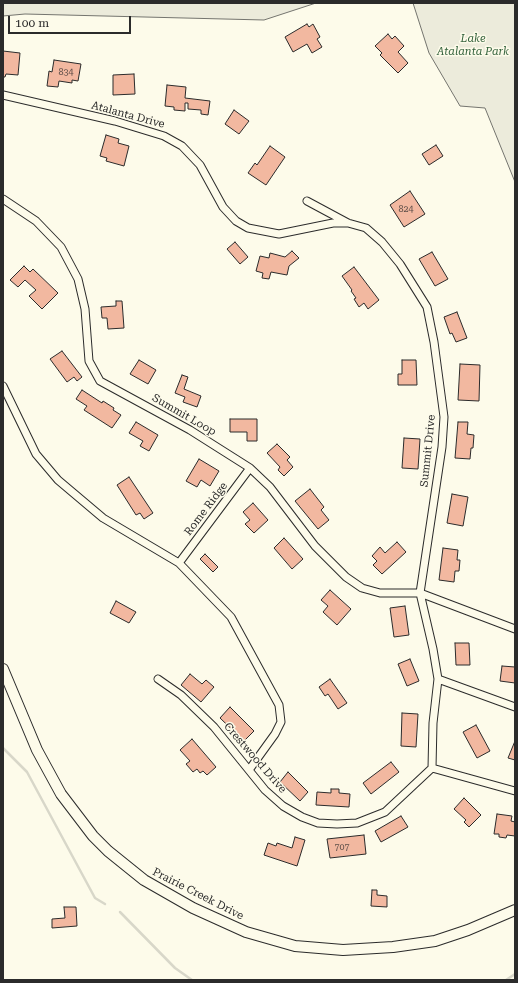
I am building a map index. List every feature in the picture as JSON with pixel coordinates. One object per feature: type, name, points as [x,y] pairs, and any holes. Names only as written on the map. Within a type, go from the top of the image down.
[{"type":"main road","name":"Prairie Creek Drive","points":[[3,669],[37,750],[61,794],[93,836],[108,851],[144,880],[193,908],[246,932],[295,946],[343,950],[393,947],[435,941],[468,930],[515,910]]},
{"type":"street","name":"Atalanta Drive","points":[[3,95],[114,121],[164,136],[182,146],[200,165],[223,207],[236,221],[248,228],[280,234],[333,223],[348,223]]},
{"type":"street","name":"Summit Loop","points":[[3,199],[36,221],[61,247],[78,279],[85,309],[89,361],[100,381],[190,430],[250,468],[270,487],[315,546],[346,577],[362,588],[380,593],[420,592]]},
{"type":"street","name":"Summit Drive","points":[[307,201],[348,223],[366,228],[382,242],[400,264],[427,307],[432,328],[444,417],[442,447],[420,592],[438,679]]},
{"type":"street","points":[[3,386],[36,454],[58,480],[103,518],[179,563],[231,617],[278,705],[281,722],[275,734],[249,770]]},
{"type":"street","name":"Rome Ridge","points":[[179,563],[250,468]]},
{"type":"street","points":[[420,592],[515,629]]},
{"type":"street","name":"Crestwood Drive","points":[[158,679],[181,695],[214,728],[265,790],[283,806],[302,818],[318,823],[357,823],[385,812],[432,768]]},
{"type":"street","points":[[515,707],[438,679],[433,723],[432,768],[515,791]]},
{"type":"green space","points":[[3,3],[316,3],[264,20],[25,14],[3,16]]},
{"type":"green space","name":"Lake Atalanta Park","points":[[413,3],[515,3],[515,182],[485,108],[460,106],[429,53]]},
{"type":"building","points":[[307,24],[309,27],[313,24],[320,37],[317,39],[322,47],[312,53],[307,44],[293,52],[285,37]]},
{"type":"building","points":[[388,34],[392,39],[395,36],[404,46],[398,52],[408,63],[398,73],[380,55],[382,53],[375,46]]},
{"type":"building","points":[[3,51],[20,53],[18,75],[6,74],[5,77],[3,77]]},
{"type":"building","points":[[54,60],[81,64],[78,81],[72,80],[72,83],[59,81],[58,87],[47,86],[49,71],[52,72]]},
{"type":"building","points":[[134,74],[135,94],[113,95],[113,75]]},
{"type":"building","points":[[167,85],[186,87],[185,98],[210,101],[208,115],[201,114],[201,110],[188,109],[188,103],[185,103],[185,111],[174,110],[174,107],[165,106]]},
{"type":"building","points":[[234,110],[249,121],[239,134],[225,124]]},
{"type":"building","points":[[106,135],[119,139],[118,143],[129,146],[124,166],[106,161],[107,158],[100,156]]},
{"type":"building","points":[[436,145],[443,156],[429,165],[422,154]]},
{"type":"building","points":[[270,146],[285,157],[266,185],[248,173],[255,163],[257,165]]},
{"type":"building","points":[[410,191],[425,214],[404,227],[390,205]]},
{"type":"building","points":[[235,242],[248,257],[240,264],[227,249]]},
{"type":"building","points":[[292,251],[299,258],[289,266],[287,275],[271,272],[269,279],[262,278],[263,273],[256,271],[260,256],[269,258],[270,253],[285,257]]},
{"type":"building","points":[[432,252],[448,279],[435,286],[419,259]]},
{"type":"building","points":[[24,266],[30,272],[33,269],[58,293],[42,309],[29,296],[36,290],[25,280],[18,287],[10,280]]},
{"type":"building","points":[[354,267],[379,300],[368,309],[364,303],[359,307],[354,299],[356,298],[351,291],[352,290],[342,276]]},
{"type":"building","points":[[116,301],[122,301],[124,328],[108,329],[107,318],[102,318],[101,307],[116,306]]},
{"type":"building","points":[[457,312],[467,338],[456,342],[452,333],[450,334],[444,317]]},
{"type":"building","points":[[62,351],[82,377],[77,381],[74,377],[67,382],[50,359]]},
{"type":"building","points":[[139,360],[156,370],[148,384],[130,374]]},
{"type":"building","points":[[402,360],[416,360],[417,385],[398,385],[398,374],[402,374]]},
{"type":"building","points":[[460,364],[480,365],[479,401],[458,400]]},
{"type":"building","points":[[182,375],[188,377],[184,389],[201,396],[197,407],[183,402],[185,397],[175,393]]},
{"type":"building","points":[[82,390],[102,403],[103,401],[114,408],[113,410],[121,415],[112,428],[84,410],[87,406],[76,399]]},
{"type":"building","points":[[230,419],[257,419],[257,441],[247,441],[247,432],[230,432]]},
{"type":"building","points":[[136,422],[158,435],[149,451],[140,446],[143,441],[129,433]]},
{"type":"building","points":[[458,422],[468,422],[467,434],[474,435],[470,459],[455,458]]},
{"type":"building","points":[[404,438],[420,439],[418,469],[402,468]]},
{"type":"building","points":[[277,444],[290,457],[287,460],[293,467],[284,476],[278,470],[280,467],[267,453]]},
{"type":"building","points":[[199,459],[219,471],[210,486],[201,480],[197,487],[186,481]]},
{"type":"building","points":[[129,477],[153,513],[144,519],[140,513],[136,515],[117,485]]},
{"type":"building","points":[[310,489],[324,507],[321,510],[329,520],[318,529],[295,501]]},
{"type":"building","points":[[452,494],[468,497],[463,526],[447,523]]},
{"type":"building","points":[[253,503],[268,520],[254,533],[245,524],[250,520],[243,512]]},
{"type":"building","points":[[284,538],[303,559],[292,569],[274,548]]},
{"type":"building","points":[[397,542],[406,552],[382,574],[373,565],[377,561],[372,556],[380,547],[385,553]]},
{"type":"building","points":[[443,548],[458,550],[457,560],[460,560],[459,571],[455,571],[454,582],[439,580]]},
{"type":"building","points":[[205,554],[218,567],[213,572],[200,559]]},
{"type":"building","points":[[330,590],[351,609],[337,625],[323,612],[328,606],[321,600]]},
{"type":"building","points":[[116,601],[136,612],[129,623],[110,613]]},
{"type":"building","points":[[405,606],[409,635],[394,637],[390,608]]},
{"type":"building","points":[[455,643],[469,643],[470,665],[456,665]]},
{"type":"building","points":[[410,659],[419,681],[407,686],[398,664]]},
{"type":"building","points":[[502,666],[515,667],[515,683],[500,681]]},
{"type":"building","points":[[190,674],[202,684],[206,680],[214,687],[201,702],[181,685]]},
{"type":"building","points":[[330,679],[347,703],[338,709],[328,694],[325,696],[319,687]]},
{"type":"building","points":[[230,707],[254,731],[244,741],[220,718]]},
{"type":"building","points":[[402,713],[418,714],[416,747],[401,746]]},
{"type":"building","points":[[476,725],[490,751],[477,758],[463,732]]},
{"type":"building","points":[[192,739],[216,767],[207,775],[203,771],[200,773],[197,769],[193,772],[186,764],[190,761],[180,750]]},
{"type":"building","points":[[515,741],[515,760],[508,758]]},
{"type":"building","points":[[391,762],[399,772],[371,794],[363,783]]},
{"type":"building","points":[[288,772],[308,792],[300,801],[280,782]]},
{"type":"building","points":[[331,789],[339,789],[339,793],[350,794],[349,807],[316,805],[317,792],[331,793]]},
{"type":"building","points":[[464,798],[481,815],[469,827],[464,822],[466,820],[454,809]]},
{"type":"building","points":[[497,814],[512,816],[511,821],[515,822],[515,836],[507,835],[506,838],[499,837],[499,834],[494,834]]},
{"type":"building","points":[[401,816],[408,827],[381,842],[375,831]]},
{"type":"building","points":[[364,835],[366,854],[330,858],[327,839]]},
{"type":"building","points":[[295,837],[305,840],[297,866],[264,855],[268,843],[276,846],[277,843],[292,848]]},
{"type":"building","points":[[372,890],[377,890],[377,895],[387,896],[387,907],[371,906]]},
{"type":"building","points":[[64,907],[76,907],[77,926],[52,928],[52,919],[65,918]]},
{"type":"waterway","points":[[3,748],[27,772],[95,898],[105,904]]},
{"type":"waterway","points":[[120,912],[175,968],[192,980]]},
{"type":"waterway","points":[[506,980],[515,974]]}]
